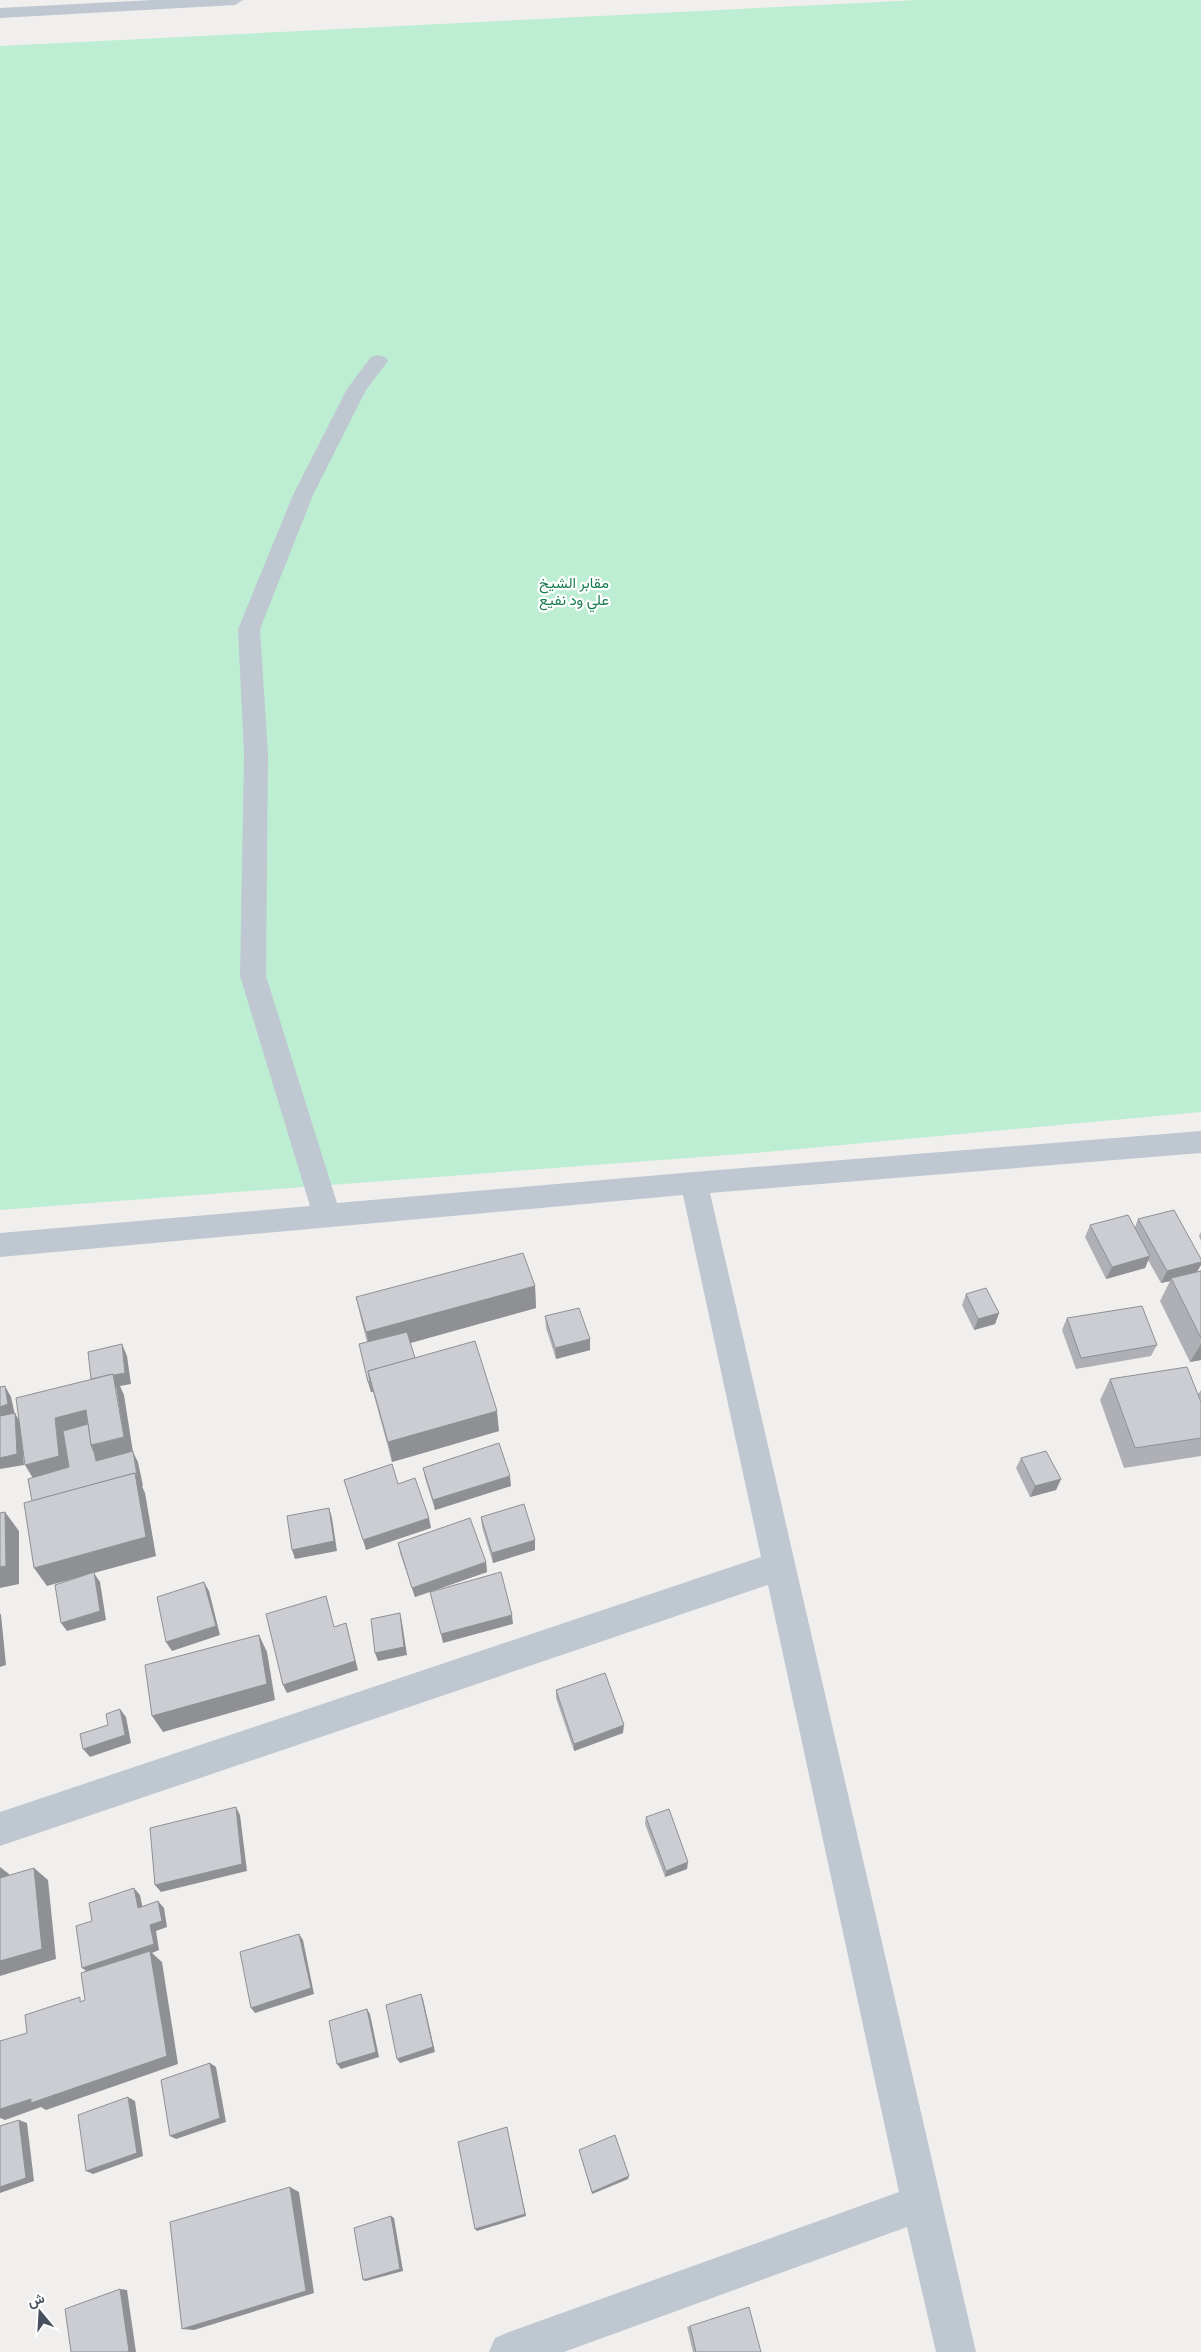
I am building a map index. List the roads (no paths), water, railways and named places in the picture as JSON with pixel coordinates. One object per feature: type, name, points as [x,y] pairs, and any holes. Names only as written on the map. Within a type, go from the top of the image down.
[{"type":"street","points":[[0,13],[235,0]]},
{"type":"street","points":[[327,1216],[253,976],[256,755],[249,629],[304,495],[357,389],[378,361]]},
{"type":"street","points":[[0,1245],[694,1183],[1201,1142]]},
{"type":"street","points":[[694,1183],[921,2203],[956,2352]]},
{"type":"street","points":[[0,1829],[779,1566]]},
{"type":"street","points":[[509,2352],[921,2203]]},
{"type":"park label","name":"مقابر الشيخ علي ود نفيع","points":[[574,592]]}]
